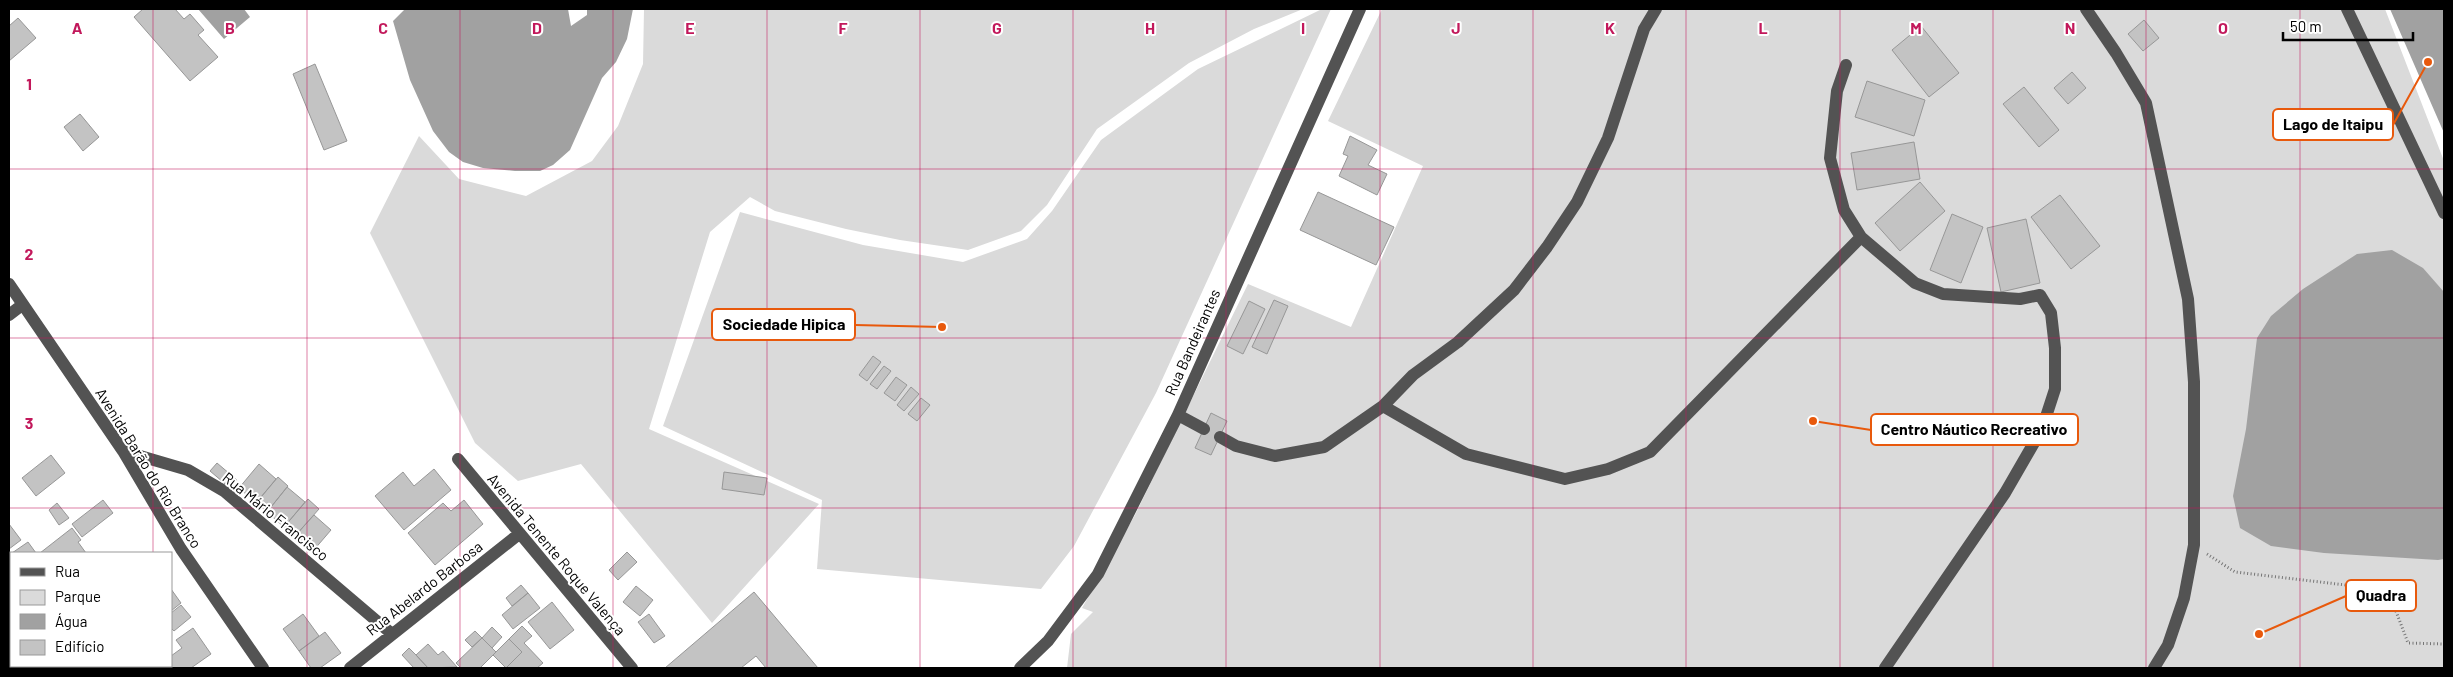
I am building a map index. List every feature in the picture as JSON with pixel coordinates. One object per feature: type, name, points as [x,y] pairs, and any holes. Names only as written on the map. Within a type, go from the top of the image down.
[{"type":"street","name":"Rua Bandeirantes","points":[[1020,668],[1048,641],[1098,574],[1178,415],[1360,9]]},
{"type":"street","points":[[1220,437],[1236,446],[1275,456],[1324,447],[1383,406],[1413,375],[1458,342],[1514,290],[1547,247],[1577,202],[1608,138],[1644,29],[1656,9]]},
{"type":"street","points":[[2086,9],[2116,52],[2146,103],[2188,299],[2194,382],[2194,545],[2184,598],[2168,645],[2154,668]]},
{"type":"street","points":[[2347,9],[2444,213]]},
{"type":"street","points":[[1846,65],[1836,99],[1830,158],[1844,210],[1861,237],[1915,283],[1943,294],[2020,299],[2040,295],[2051,313],[2056,348],[2055,388],[2042,429],[2005,493],[1885,668]]},
{"type":"street","points":[[1383,406],[1466,454],[1565,479],[1608,469],[1650,452],[1861,237]]},
{"type":"street","name":"Avenida Barão do Rio Branco","points":[[9,284],[123,451],[176,552],[263,668]]},
{"type":"street","points":[[9,315],[22,305]]},
{"type":"street","points":[[1178,415],[1204,429]]},
{"type":"street","name":"Rua Mário Francisco","points":[[123,451],[188,470],[224,491],[392,634]]},
{"type":"street","name":"Avenida Tenente Roque Valença","points":[[458,459],[632,668]]},
{"type":"street","name":"Rua Abelardo Barbosa","points":[[350,668],[519,534]]},
{"type":"path","points":[[2194,545],[2235,572],[2388,590],[2408,643],[2444,644]]},
{"type":"green space","points":[[644,9],[1303,9],[1254,29],[1189,63],[1097,129],[1047,205],[1021,231],[968,250],[900,240],[846,229],[775,211],[750,197],[710,232],[649,429],[819,504],[712,623],[581,464],[518,481],[475,443],[370,233],[419,136],[459,179],[526,196],[592,161],[618,126],[643,64]]},
{"type":"green space","points":[[1322,9],[1331,9],[1156,393],[1074,546],[1041,589],[817,569],[822,500],[663,426],[740,212],[863,245],[963,262],[1027,239],[1052,211],[1101,140],[1198,69]]},
{"type":"green space","points":[[1382,9],[2385,9],[2444,161],[2444,668],[1067,668],[1071,634],[1093,612],[1082,608],[1135,515],[1248,284],[1351,327],[1423,166],[1328,121]]},
{"type":"water","points":[[198,9],[244,9],[250,17],[224,39]]},
{"type":"water","points":[[405,9],[568,9],[571,26],[587,15],[587,9],[633,9],[627,39],[616,62],[602,78],[570,150],[553,165],[540,171],[515,171],[483,168],[463,162],[449,152],[433,131],[410,80],[393,21]]},
{"type":"water","points":[[2390,9],[2444,9],[2444,133]]},
{"type":"water","points":[[2392,250],[2423,268],[2444,292],[2444,559],[2324,553],[2271,546],[2240,528],[2233,496],[2246,429],[2257,338],[2271,316],[2303,289],[2357,254]]},
{"type":"building","points":[[143,9],[175,9],[184,19],[190,14],[204,30],[198,35],[218,57],[190,81],[134,17]]},
{"type":"building","points":[[18,18],[36,38],[9,61],[9,26]]},
{"type":"building","points":[[2144,20],[2159,38],[2143,51],[2128,34]]},
{"type":"building","points":[[1921,26],[1959,73],[1929,97],[1892,50]]},
{"type":"building","points":[[315,64],[347,141],[324,150],[293,74]]},
{"type":"building","points":[[2072,72],[2086,88],[2068,104],[2054,88]]},
{"type":"building","points":[[1867,81],[1925,100],[1914,136],[1855,117]]},
{"type":"building","points":[[2024,87],[2059,130],[2039,147],[2003,104]]},
{"type":"building","points":[[80,114],[99,137],[83,151],[64,127]]},
{"type":"building","points":[[1350,136],[1377,150],[1368,165],[1387,174],[1377,195],[1339,176],[1348,156],[1343,154]]},
{"type":"building","points":[[1914,142],[1920,179],[1857,190],[1851,153]]},
{"type":"building","points":[[1920,182],[1945,211],[1900,251],[1875,223]]},
{"type":"building","points":[[1318,192],[1394,227],[1376,265],[1300,230]]},
{"type":"building","points":[[2060,195],[2100,246],[2071,269],[2031,217]]},
{"type":"building","points":[[1952,214],[1983,227],[1961,283],[1930,270]]},
{"type":"building","points":[[2026,219],[2040,283],[2001,292],[1987,228]]},
{"type":"building","points":[[1274,300],[1288,306],[1267,354],[1252,347]]},
{"type":"building","points":[[1249,301],[1265,309],[1243,354],[1227,346]]},
{"type":"building","points":[[873,356],[881,362],[867,381],[859,375]]},
{"type":"building","points":[[884,366],[891,371],[877,389],[870,384]]},
{"type":"building","points":[[896,377],[907,385],[895,401],[884,393]]},
{"type":"building","points":[[911,387],[919,394],[904,411],[897,405]]},
{"type":"building","points":[[921,398],[930,405],[917,421],[908,414]]},
{"type":"building","points":[[1211,413],[1227,421],[1211,455],[1195,448]]},
{"type":"building","points":[[51,455],[65,473],[36,496],[22,478]]},
{"type":"building","points":[[217,463],[237,480],[230,488],[210,471]]},
{"type":"building","points":[[259,464],[276,479],[256,503],[239,488]]},
{"type":"building","points":[[434,469],[451,490],[404,530],[375,496],[403,472],[414,486]]},
{"type":"building","points":[[724,472],[767,478],[764,495],[722,489]]},
{"type":"building","points":[[278,477],[288,486],[267,512],[256,503]]},
{"type":"building","points":[[287,487],[305,502],[284,527],[267,512]]},
{"type":"building","points":[[308,499],[319,509],[295,536],[284,527]]},
{"type":"building","points":[[103,500],[113,513],[82,537],[72,524]]},
{"type":"building","points":[[464,500],[483,524],[435,565],[408,533],[443,503],[451,511]]},
{"type":"building","points":[[57,503],[69,518],[59,525],[49,510]]},
{"type":"building","points":[[314,515],[331,530],[313,551],[295,536]]},
{"type":"building","points":[[9,524],[21,540],[9,549]]},
{"type":"building","points":[[72,528],[81,540],[78,542],[85,552],[41,552]]},
{"type":"building","points":[[28,542],[35,552],[13,552]]},
{"type":"building","points":[[627,552],[637,562],[618,580],[609,570]]},
{"type":"building","points":[[10,555],[10,584],[9,583]]},
{"type":"building","points":[[521,585],[528,593],[512,606],[506,598]]},
{"type":"building","points":[[636,586],[653,600],[640,616],[623,602]]},
{"type":"building","points":[[172,590],[181,603],[172,610]]},
{"type":"building","points":[[754,592],[818,668],[766,668],[756,656],[741,668],[665,668]]},
{"type":"building","points":[[528,593],[540,608],[513,629],[502,615]]},
{"type":"building","points":[[552,602],[574,630],[550,649],[528,622]]},
{"type":"building","points":[[181,605],[191,617],[174,631],[172,629],[172,612]]},
{"type":"building","points":[[303,614],[319,636],[299,651],[283,629]]},
{"type":"building","points":[[649,614],[665,636],[654,643],[638,622]]},
{"type":"building","points":[[522,626],[532,636],[524,643],[543,663],[537,668],[506,668],[522,652],[509,639]]},
{"type":"building","points":[[492,627],[502,637],[492,648],[482,638]]},
{"type":"building","points":[[193,628],[211,654],[191,668],[165,668],[172,667],[172,655],[182,648],[176,640]]},
{"type":"building","points":[[475,631],[482,638],[472,647],[465,640]]},
{"type":"building","points":[[325,632],[341,653],[320,668],[311,668],[299,651]]},
{"type":"building","points":[[482,638],[496,652],[480,668],[461,668],[456,663]]},
{"type":"building","points":[[509,639],[522,652],[506,668],[493,655]]},
{"type":"building","points":[[428,644],[438,655],[443,651],[457,667],[428,668],[416,655]]},
{"type":"building","points":[[409,648],[428,668],[414,668],[402,655]]},
{"type":"place","name":"Lago de Itaipu","points":[[2428,62]]},
{"type":"place","name":"Sociedade Hipica","points":[[942,327]]},
{"type":"place","name":"Centro Náutico Recreativo","points":[[1813,421]]},
{"type":"place","name":"Quadra","points":[[2259,634]]}]
